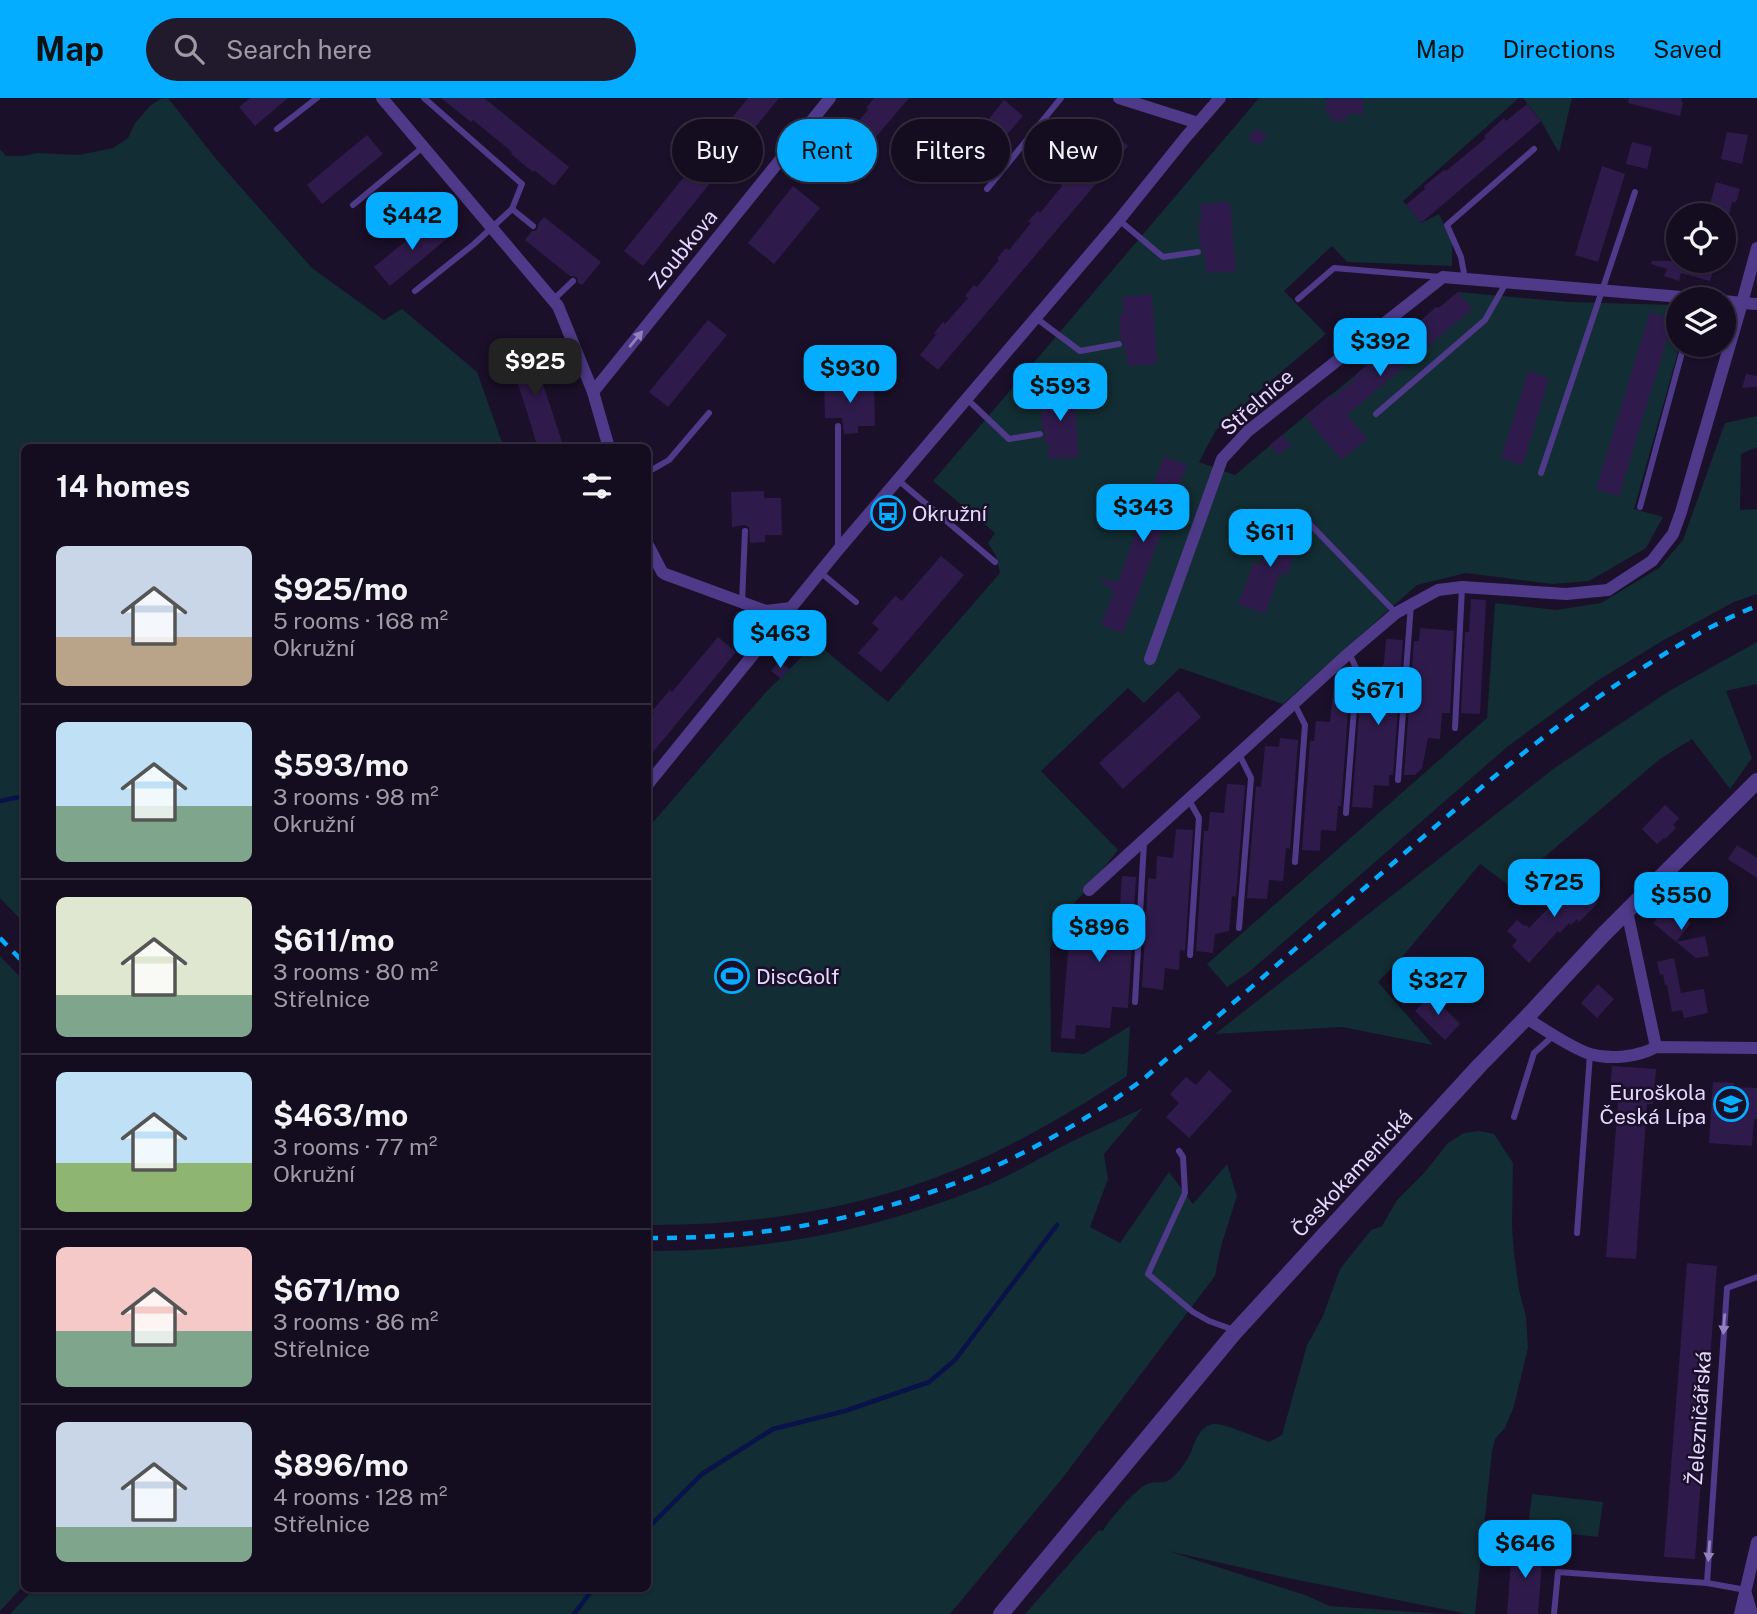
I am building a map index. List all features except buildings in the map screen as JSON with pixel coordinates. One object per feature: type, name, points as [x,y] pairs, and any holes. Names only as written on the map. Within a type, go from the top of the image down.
[{"type":"street","points":[[382,98],[558,306],[593,392],[608,444]]},
{"type":"street","name":"Zoubkova","points":[[593,392],[830,98]]},
{"type":"street","points":[[1119,98],[1198,123]]},
{"type":"street","points":[[651,780],[838,550],[1220,98]]},
{"type":"street","points":[[1089,890],[1349,653],[1396,613],[1411,604],[1438,590],[1462,587],[1566,594],[1608,590],[1652,561],[1672,534],[1681,512],[1757,248]]},
{"type":"street","points":[[1443,277],[1666,296]]},
{"type":"street","name":"Střelnice","points":[[1150,659],[1222,460],[1248,431],[1443,277]]},
{"type":"street","points":[[1736,302],[1757,304]]},
{"type":"street","points":[[651,551],[662,572],[766,611],[791,608]]},
{"type":"street","name":"Českokamenická","points":[[1001,1614],[1236,1331],[1471,1075],[1627,911],[1757,781]]},
{"type":"street","points":[[1627,911],[1656,1047]]},
{"type":"street","points":[[1526,1018],[1590,1054],[1602,1056],[1634,1056],[1656,1047],[1757,1048]]},
{"type":"street","points":[[1740,1614],[1757,1542]]},
{"type":"street","points":[[1746,1590],[1752,1614]]},
{"type":"lane","points":[[277,129],[317,98]]},
{"type":"lane","points":[[415,291],[512,209],[522,184],[424,98]]},
{"type":"lane","points":[[987,189],[1061,98]]},
{"type":"lane","points":[[353,205],[423,147]]},
{"type":"lane","points":[[1465,279],[1461,257],[1447,225],[1534,149]]},
{"type":"lane","points":[[1541,473],[1635,192]]},
{"type":"lane","points":[[512,209],[533,226]]},
{"type":"lane","points":[[1119,220],[1163,257],[1198,252]]},
{"type":"lane","points":[[1298,299],[1334,268],[1443,277]]},
{"type":"lane","points":[[553,300],[573,281]]},
{"type":"lane","points":[[1376,414],[1485,320],[1506,283]]},
{"type":"lane","points":[[1036,318],[1080,351],[1119,344]]},
{"type":"lane","points":[[1640,507],[1681,357]]},
{"type":"lane","points":[[967,399],[1010,439],[1040,434]]},
{"type":"lane","points":[[651,470],[669,460],[709,413]]},
{"type":"lane","points":[[838,426],[838,550]]},
{"type":"lane","points":[[898,480],[995,562]]},
{"type":"lane","points":[[1304,518],[1396,613]]},
{"type":"lane","points":[[742,603],[745,531]]},
{"type":"lane","points":[[820,572],[856,602]]},
{"type":"lane","points":[[1455,729],[1462,587]]},
{"type":"lane","points":[[1398,780],[1411,604]]},
{"type":"lane","points":[[1346,813],[1357,670],[1349,653]]},
{"type":"lane","points":[[1294,704],[1305,725],[1296,862]]},
{"type":"lane","points":[[1239,754],[1251,778],[1239,928]]},
{"type":"lane","points":[[1189,800],[1199,818],[1190,954]]},
{"type":"lane","points":[[1135,1002],[1144,840]]},
{"type":"lane","points":[[1514,1117],[1534,1053],[1554,1035]]},
{"type":"lane","points":[[1577,1233],[1590,1054]]},
{"type":"lane","points":[[1179,1151],[1183,1157],[1185,1194],[1147,1274],[1193,1312],[1236,1331]]},
{"type":"lane","name":"Železničářská","points":[[1707,1583],[1727,1288],[1757,1277]]},
{"type":"lane","points":[[1554,1614],[1558,1572],[1707,1583],[1746,1590]]},
{"type":"green space","points":[[168,98],[216,159],[312,268],[384,320],[402,309],[477,372],[503,444],[21,444],[21,920],[0,898],[0,149],[6,156],[23,156],[38,153],[79,155],[113,148],[128,138],[135,123],[160,99]]},
{"type":"green space","points":[[1259,98],[1519,98],[1403,201],[1421,223],[1439,214],[1452,241],[1452,266],[1347,262],[1332,246],[1284,291],[1326,334],[1216,430],[1199,462],[1235,475],[1458,292],[1568,302],[1666,305],[1666,357],[1677,357],[1634,509],[1663,517],[1646,548],[1589,581],[1552,584],[1466,573],[1417,585],[1283,704],[1180,668],[1144,703],[1128,688],[1041,771],[1118,850],[1062,915],[1050,949],[1051,1052],[1084,1054],[1130,1026],[1127,1076],[1014,1143],[935,1178],[896,1191],[814,1211],[773,1217],[731,1222],[651,1225],[651,825],[765,693],[816,643],[888,702],[1000,573],[996,556],[988,543],[995,533],[933,481]]},
{"type":"green space","points":[[1523,98],[1572,98],[1559,153],[1541,121]]},
{"type":"green space","points":[[1757,416],[1757,447],[1741,454],[1740,510],[1757,509],[1757,594],[1734,602],[1662,641],[1597,681],[1507,747],[1249,972],[1227,987],[1207,964],[1487,718],[1495,603],[1556,610],[1601,603],[1659,568],[1683,540],[1725,423]]},
{"type":"green space","points":[[1757,642],[1757,684],[1726,691],[1752,758],[1730,789],[1692,739],[1660,759],[1510,886],[1480,864],[1378,982],[1433,1045],[1342,1027],[1215,1034],[1556,767],[1669,691]]},
{"type":"green space","points":[[0,956],[21,978],[21,1588],[0,1611]]},
{"type":"green space","points":[[1143,1108],[1104,1154],[1108,1179],[1090,1227],[1120,1243],[1169,1172],[1193,1204],[1227,1164],[1237,1196],[1221,1246],[1215,1276],[1061,1480],[950,1614],[10,1614],[31,1592],[651,1592],[651,1251],[733,1248],[858,1227],[940,1203],[991,1183]]},
{"type":"green space","points":[[1479,1131],[1494,1134],[1513,1163],[1514,1253],[1526,1317],[1528,1348],[1514,1406],[1505,1428],[1495,1439],[1492,1451],[1475,1614],[1283,1577],[1168,1551],[1305,1595],[1330,1606],[1444,1614],[1025,1614],[1099,1530],[1103,1531],[1137,1492],[1147,1484],[1166,1481],[1175,1476],[1204,1428],[1217,1424],[1269,1442],[1282,1435],[1307,1345],[1323,1316],[1340,1269],[1371,1230],[1382,1226],[1397,1200],[1424,1173],[1448,1143],[1464,1133]]},
{"type":"green space","points":[[1532,1494],[1603,1502],[1598,1537],[1528,1529]]},
{"type":"waterway","points":[[0,801],[21,797]]},
{"type":"waterway","points":[[651,1525],[702,1474],[773,1429],[845,1411],[929,1382],[955,1360],[1057,1225]]},
{"type":"waterway","points":[[574,1614],[591,1592]]},
{"type":"railway","points":[[651,1238],[779,1230],[842,1218],[963,1180],[1022,1153],[1079,1122],[1148,1075],[1452,812],[1543,738],[1604,693],[1674,648],[1757,606]]},
{"type":"railway","points":[[0,938],[21,960]]},
{"type":"place","name":"Okružní","points":[[888,513]]},
{"type":"place","name":"DiscGolf","points":[[732,976]]},
{"type":"place","name":"Euroškola Česká Lípa","points":[[1731,1104]]}]
